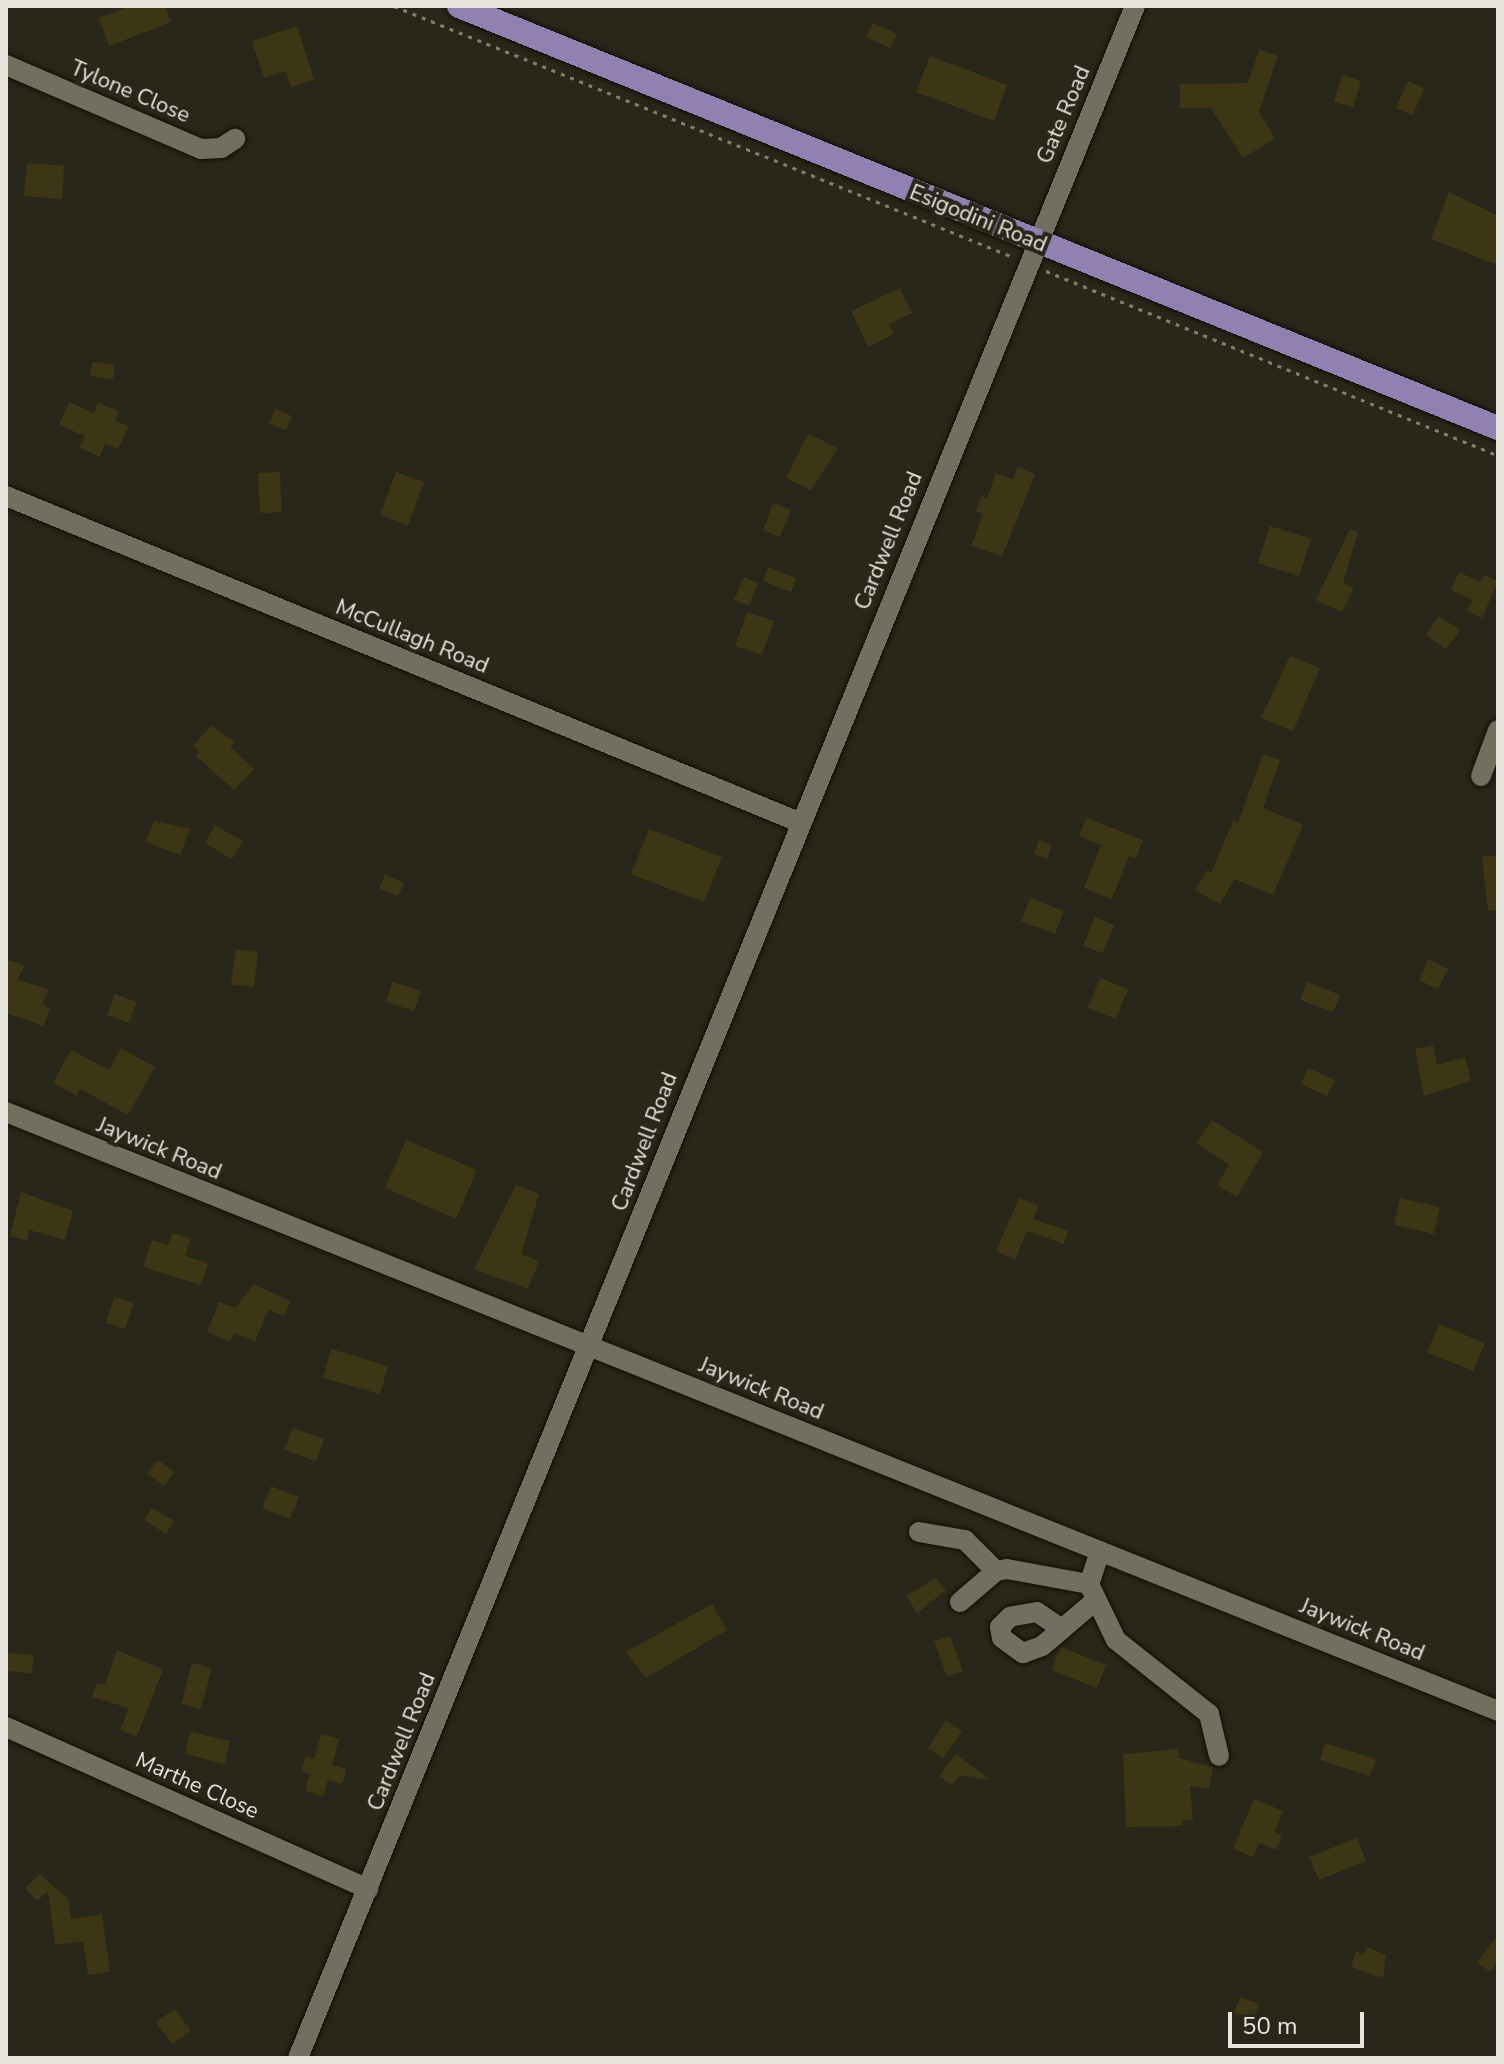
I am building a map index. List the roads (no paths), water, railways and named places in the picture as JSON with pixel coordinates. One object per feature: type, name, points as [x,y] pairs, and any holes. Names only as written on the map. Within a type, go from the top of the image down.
[{"type":"main road","name":"Esigodini Road","points":[[459,6],[1033,253],[1498,428]]},
{"type":"street","name":"Gate Road","points":[[1033,253],[1135,6]]},
{"type":"street","name":"Tylone Close","points":[[6,65],[201,149],[221,148],[235,139]]},
{"type":"street","name":"Cardwell Road","points":[[298,2058],[1033,253]]},
{"type":"street","name":"McCullagh Road","points":[[6,496],[799,822]]},
{"type":"street","points":[[1481,776],[1498,730]]},
{"type":"street","name":"Jaywick Road","points":[[6,1112],[1498,1711]]},
{"type":"street","points":[[919,1532],[965,1540],[996,1571],[1092,1592]]},
{"type":"street","points":[[1062,1629],[1092,1592],[1100,1551]]},
{"type":"street","points":[[960,1602],[996,1571]]},
{"type":"street","points":[[1092,1592],[1116,1640],[1209,1714],[1219,1756]]},
{"type":"street","name":"Marthe Close","points":[[6,1727],[368,1889]]}]
